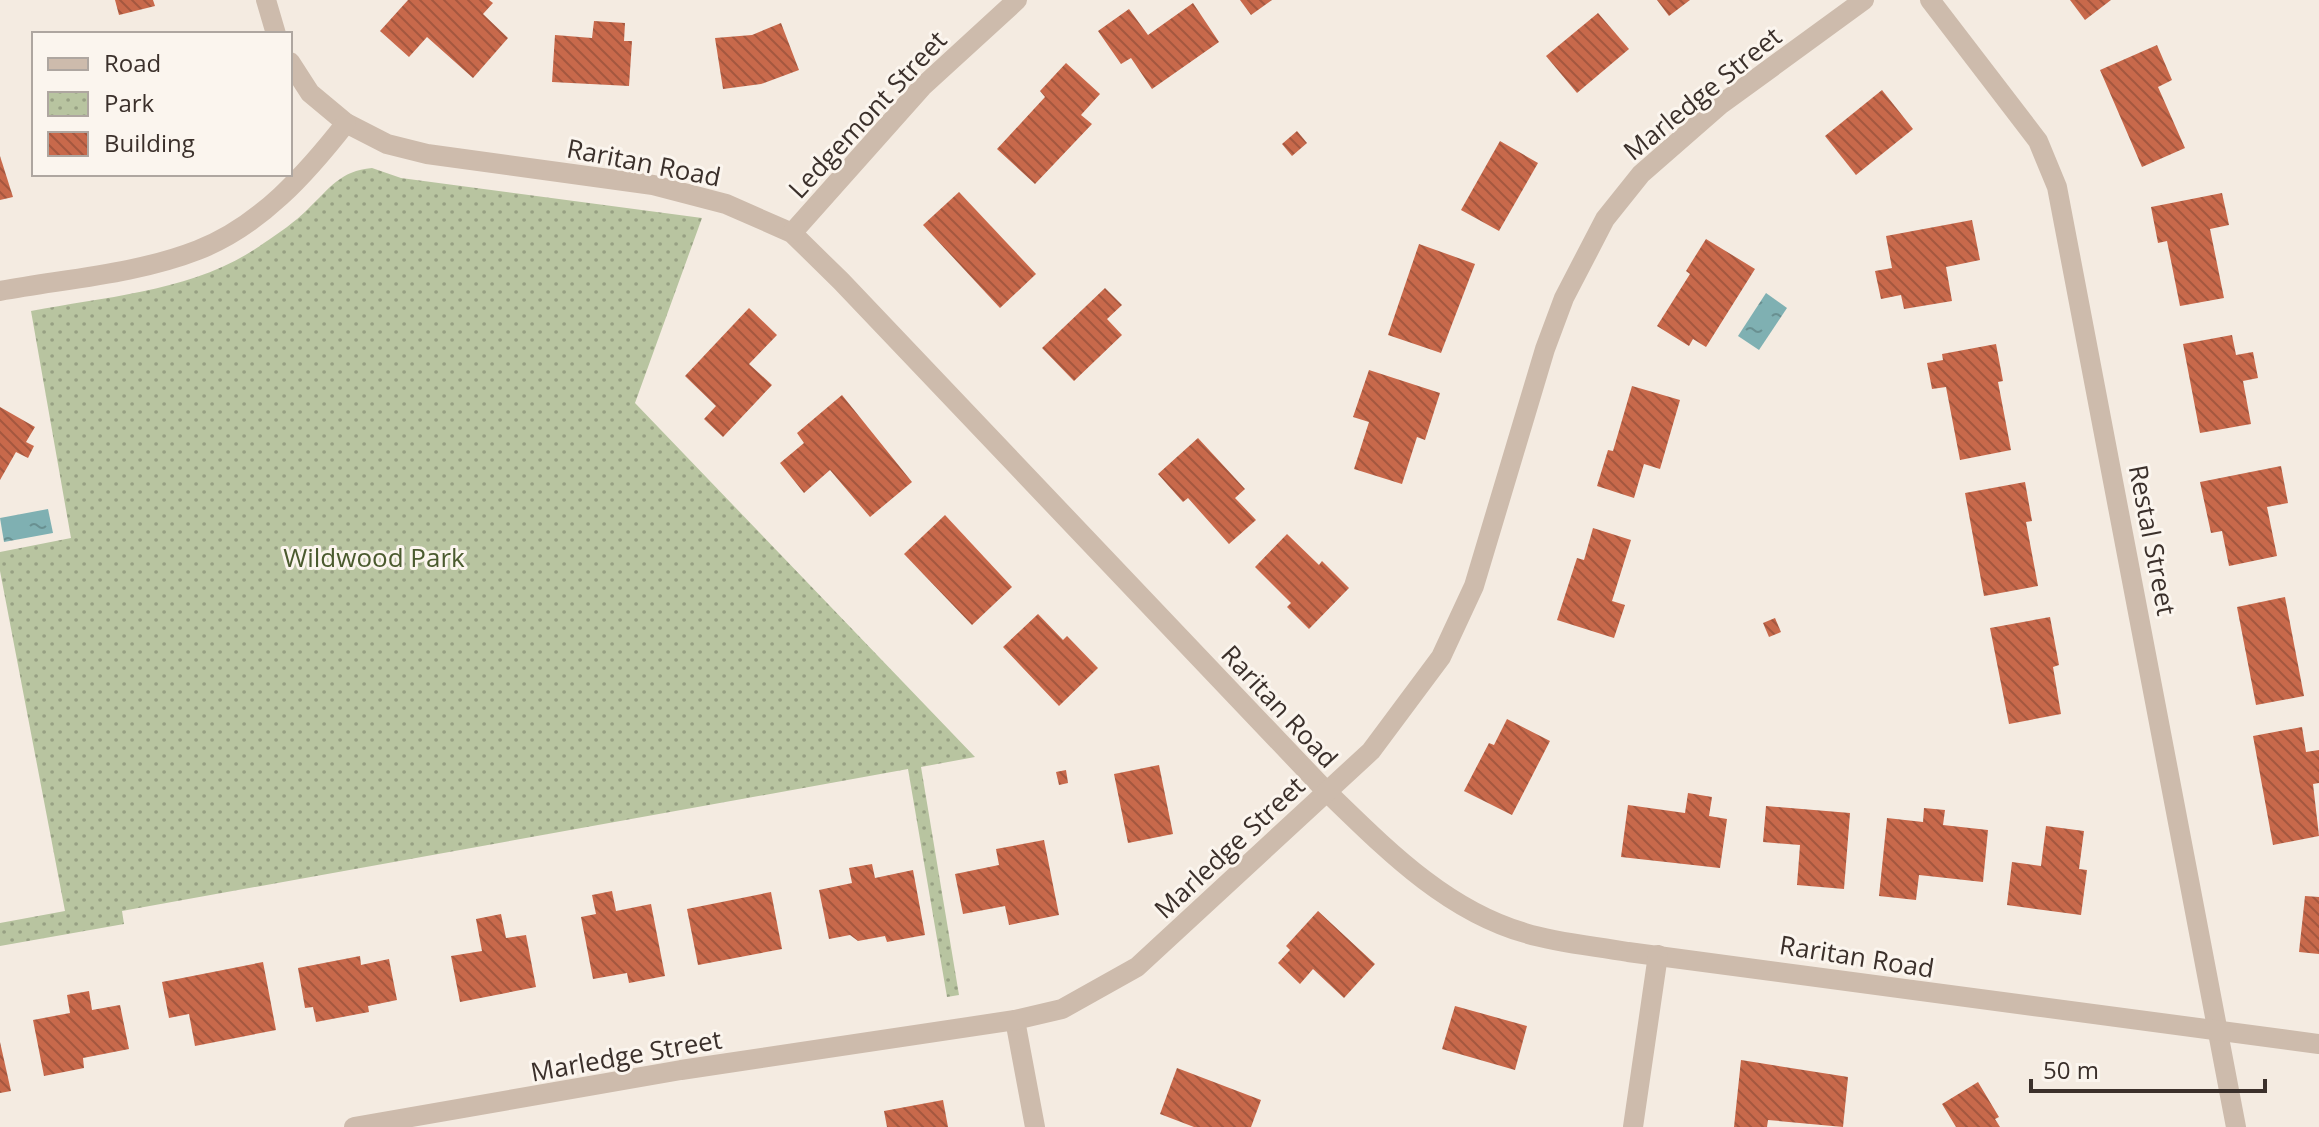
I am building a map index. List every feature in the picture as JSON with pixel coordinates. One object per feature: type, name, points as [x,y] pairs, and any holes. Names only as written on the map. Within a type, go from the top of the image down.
[{"type":"street","points":[[266,0],[275,32]]},
{"type":"street","name":"Ledgemont Street","points":[[792,233],[922,87],[1017,0]]},
{"type":"street","name":"Marledge Street","points":[[354,1127],[467,1118],[681,1070],[1015,1020],[1062,1009],[1137,967],[1371,751],[1441,657],[1474,586],[1545,349],[1564,298],[1605,219],[1641,174],[1720,105],[1864,0]]},
{"type":"street","name":"Restal Street","points":[[1930,0],[2038,141],[2057,187],[2068,230],[2236,1127]]},
{"type":"street","name":"Raritan Road","points":[[292,65],[310,93],[346,123],[387,144],[427,154],[653,185],[726,204],[792,233],[1327,792],[1383,846],[1453,902],[1525,933],[1658,955],[2219,1033],[2319,1044]]},
{"type":"street","points":[[0,291],[164,260],[201,249],[278,200],[316,161],[346,123]]},
{"type":"street","points":[[1633,1127],[1658,955]]},
{"type":"street","points":[[1015,1020],[1035,1127]]},
{"type":"green space","name":"Wildwood Park","points":[[372,168],[401,178],[702,218],[635,403],[975,757],[921,767],[959,995],[947,997],[908,769],[122,911],[124,924],[0,946],[0,923],[65,911],[0,571],[0,552],[71,538],[31,311],[122,296],[211,272],[238,259],[281,231],[343,177]]},
{"type":"water","points":[[1766,293],[1787,308],[1759,350],[1738,336]]},
{"type":"water","points":[[48,509],[53,533],[4,542],[0,518]]},
{"type":"building","points":[[115,0],[153,0],[155,6],[119,15]]},
{"type":"building","points":[[408,0],[489,0],[493,3],[483,14],[508,38],[473,78],[427,37],[409,57],[380,31]]},
{"type":"building","points":[[1240,0],[1272,0],[1251,15]]},
{"type":"building","points":[[1657,0],[1690,0],[1669,16]]},
{"type":"building","points":[[2070,0],[2111,0],[2085,20]]},
{"type":"building","points":[[1193,3],[1219,42],[1152,89],[1131,58],[1121,64],[1098,31],[1129,9],[1148,35]]},
{"type":"building","points":[[1598,13],[1629,49],[1577,93],[1546,56]]},
{"type":"building","points":[[594,21],[625,23],[624,41],[632,41],[629,86],[552,82],[555,35],[592,38]]},
{"type":"building","points":[[781,23],[799,70],[761,84],[723,89],[715,38],[752,35]]},
{"type":"building","points":[[2157,45],[2172,80],[2158,87],[2185,148],[2142,167],[2100,70]]},
{"type":"building","points":[[1066,63],[1100,94],[1081,115],[1092,124],[1035,184],[997,149],[1045,97],[1040,91]]},
{"type":"building","points":[[1882,90],[1913,129],[1856,175],[1825,136]]},
{"type":"building","points":[[1297,131],[1307,143],[1292,156],[1282,144]]},
{"type":"building","points":[[1500,141],[1538,163],[1499,231],[1461,210]]},
{"type":"building","points":[[0,156],[13,197],[0,200]]},
{"type":"building","points":[[959,192],[1036,274],[1000,308],[923,225]]},
{"type":"building","points":[[2222,193],[2229,225],[2210,229],[2224,298],[2180,306],[2167,241],[2158,243],[2151,207]]},
{"type":"building","points":[[1972,220],[1980,260],[1946,267],[1952,301],[1904,309],[1901,295],[1881,299],[1875,271],[1892,268],[1886,236]]},
{"type":"building","points":[[1706,239],[1755,269],[1706,347],[1693,339],[1689,346],[1657,326],[1690,274],[1686,271]]},
{"type":"building","points":[[1419,244],[1475,264],[1441,353],[1388,335]]},
{"type":"building","points":[[1105,288],[1122,305],[1107,319],[1122,335],[1074,381],[1042,348]]},
{"type":"building","points":[[749,308],[777,335],[749,364],[772,385],[723,437],[704,419],[716,406],[685,376]]},
{"type":"building","points":[[2232,335],[2236,355],[2253,352],[2258,378],[2243,381],[2251,424],[2200,433],[2183,344]]},
{"type":"building","points":[[1996,344],[2003,381],[1998,382],[2011,450],[1960,460],[1946,387],[1932,389],[1927,363],[1943,360],[1942,354]]},
{"type":"building","points":[[1369,370],[1440,393],[1425,440],[1417,437],[1402,484],[1354,469],[1369,422],[1353,417]]},
{"type":"building","points":[[1632,386],[1680,400],[1660,469],[1644,464],[1634,498],[1597,486],[1608,450],[1613,451]]},
{"type":"building","points":[[842,395],[912,482],[870,517],[830,470],[804,493],[780,463],[804,443],[797,433]]},
{"type":"building","points":[[0,407],[35,427],[26,442],[34,446],[28,458],[16,452],[0,480]]},
{"type":"building","points":[[1198,438],[1245,489],[1235,498],[1256,520],[1229,544],[1188,498],[1183,502],[1158,474]]},
{"type":"building","points":[[2281,466],[2288,503],[2267,507],[2277,556],[2229,566],[2222,531],[2211,533],[2200,482]]},
{"type":"building","points":[[2025,482],[2032,521],[2026,522],[2038,586],[1984,596],[1965,493]]},
{"type":"building","points":[[945,515],[1012,587],[972,625],[904,554]]},
{"type":"building","points":[[1593,528],[1631,540],[1612,601],[1625,605],[1614,638],[1557,620],[1577,558],[1584,560]]},
{"type":"building","points":[[1287,534],[1319,565],[1322,561],[1349,588],[1309,629],[1287,607],[1291,603],[1255,567]]},
{"type":"building","points":[[2285,597],[2304,696],[2256,705],[2237,607]]},
{"type":"building","points":[[1038,614],[1063,640],[1067,636],[1098,668],[1059,706],[1003,647]]},
{"type":"building","points":[[2050,617],[2059,665],[2053,667],[2061,714],[2009,724],[1990,628]]},
{"type":"building","points":[[1775,618],[1781,632],[1769,637],[1763,623]]},
{"type":"building","points":[[1507,719],[1550,741],[1512,815],[1464,791],[1489,743],[1494,745]]},
{"type":"building","points":[[2302,727],[2306,752],[2319,750],[2319,783],[2313,784],[2319,836],[2273,845],[2253,736]]},
{"type":"building","points":[[1159,765],[1173,834],[1128,843],[1114,774]]},
{"type":"building","points":[[1066,770],[1068,783],[1059,785],[1056,772]]},
{"type":"building","points":[[1688,793],[1712,797],[1709,816],[1727,819],[1720,868],[1621,857],[1628,805],[1685,813]]},
{"type":"building","points":[[1766,806],[1850,813],[1844,889],[1797,885],[1800,845],[1763,842]]},
{"type":"building","points":[[1924,808],[1945,810],[1943,825],[1988,830],[1983,882],[1919,875],[1916,900],[1879,896],[1887,818],[1923,822]]},
{"type":"building","points":[[2046,826],[2084,831],[2079,869],[2087,870],[2081,915],[2007,905],[2012,862],[2041,866]]},
{"type":"building","points":[[1044,840],[1059,915],[1009,925],[1005,906],[963,914],[955,874],[999,865],[996,849]]},
{"type":"building","points":[[872,864],[875,878],[913,870],[925,935],[887,942],[885,936],[858,941],[850,935],[829,939],[819,890],[852,883],[849,868]]},
{"type":"building","points":[[612,891],[616,911],[651,904],[665,976],[629,983],[627,973],[593,979],[581,917],[596,914],[592,895]]},
{"type":"building","points":[[771,892],[782,949],[698,965],[687,909]]},
{"type":"building","points":[[2305,896],[2319,897],[2319,954],[2299,952]]},
{"type":"building","points":[[1318,911],[1375,964],[1344,998],[1313,969],[1300,984],[1278,963],[1290,950],[1286,946]]},
{"type":"building","points":[[501,914],[506,938],[526,935],[536,987],[460,1002],[451,956],[482,951],[476,919]]},
{"type":"building","points":[[360,956],[361,965],[389,959],[397,1000],[368,1006],[369,1012],[316,1022],[313,1007],[305,1008],[298,968]]},
{"type":"building","points":[[263,962],[276,1030],[195,1046],[189,1014],[169,1018],[162,982]]},
{"type":"building","points":[[89,991],[92,1010],[120,1005],[129,1049],[83,1058],[84,1068],[44,1076],[33,1020],[70,1013],[67,995]]},
{"type":"building","points":[[1455,1006],[1527,1026],[1515,1070],[1442,1049]]},
{"type":"building","points":[[0,1042],[11,1091],[0,1093]]},
{"type":"building","points":[[1741,1060],[1848,1077],[1843,1127],[1768,1120],[1767,1127],[1734,1127]]},
{"type":"building","points":[[1177,1068],[1261,1100],[1251,1127],[1194,1127],[1160,1114]]},
{"type":"building","points":[[1978,1082],[1999,1117],[1995,1119],[2000,1127],[1956,1127],[1942,1104]]},
{"type":"building","points":[[943,1100],[948,1127],[887,1127],[884,1111]]}]
